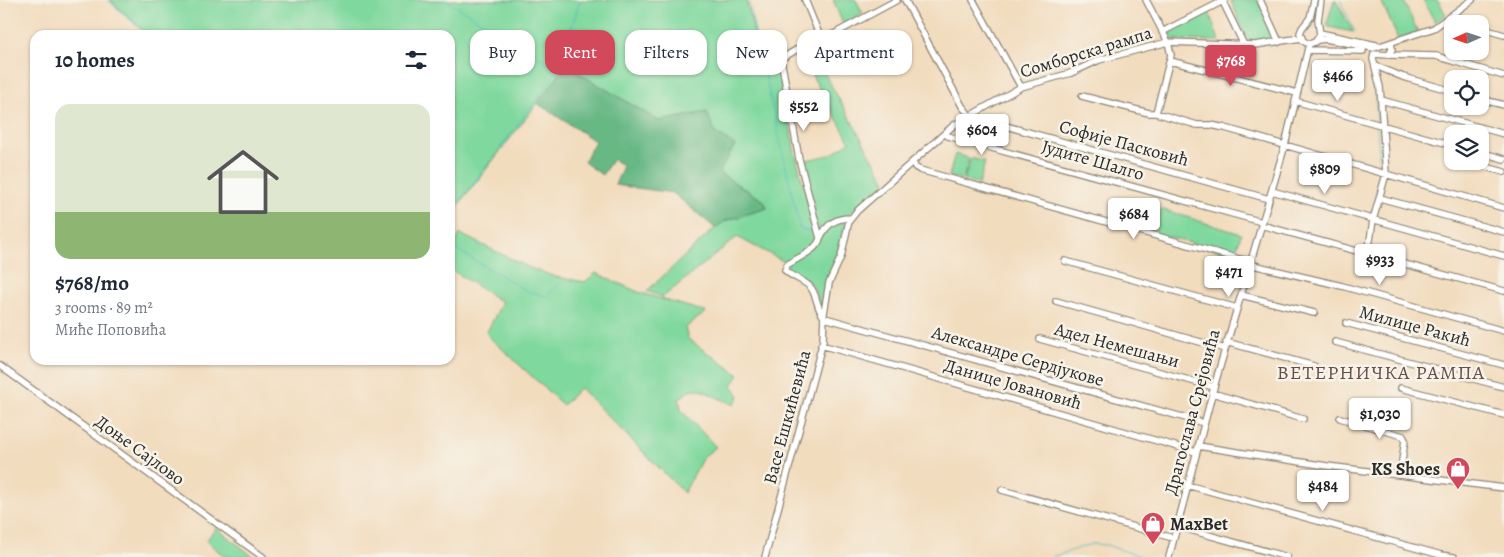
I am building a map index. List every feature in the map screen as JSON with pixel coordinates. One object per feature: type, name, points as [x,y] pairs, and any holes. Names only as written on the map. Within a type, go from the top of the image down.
[{"type":"street","points":[[805,0],[817,30]]},
{"type":"street","points":[[839,30],[897,0]]},
{"type":"street","points":[[905,0],[962,106],[970,116]]},
{"type":"street","points":[[973,0],[1021,87]]},
{"type":"street","points":[[1146,0],[1168,42],[1170,60],[1156,113]]},
{"type":"street","points":[[1162,32],[1223,0],[1244,45]]},
{"type":"street","points":[[1260,0],[1281,41]]},
{"type":"street","points":[[1314,0],[1310,18],[1300,30],[1301,38],[1308,47],[1363,51]]},
{"type":"street","points":[[1318,40],[1318,16],[1321,0]]},
{"type":"street","points":[[1451,15],[1472,0]]},
{"type":"street","points":[[1308,47],[1318,40],[1326,39],[1374,48],[1434,28],[1444,20]]},
{"type":"street","points":[[1306,24],[1314,24],[1319,30],[1378,46]]},
{"type":"street","name":"Сомборска рампа","points":[[1281,41],[1300,30]]},
{"type":"street","points":[[1489,31],[1504,35]]},
{"type":"street","name":"Сомборска рампа","points":[[851,218],[954,125],[1021,87],[1071,73],[1099,60],[1168,42],[1262,45],[1301,38]]},
{"type":"street","points":[[1389,55],[1392,50],[1391,43]]},
{"type":"street","name":"Драгослава Срејовића","points":[[1169,557],[1212,393],[1285,145],[1308,47]]},
{"type":"street","points":[[797,50],[781,59],[799,159],[820,238]]},
{"type":"street","points":[[1368,254],[1373,220],[1380,198],[1382,173],[1379,124],[1381,100],[1376,66],[1373,60],[1374,54],[1436,56],[1504,76]]},
{"type":"street","points":[[1170,60],[1297,93]]},
{"type":"street","points":[[1376,66],[1403,77],[1444,89]]},
{"type":"street","points":[[1082,96],[1149,113],[1156,113],[1196,125],[1211,125],[1225,128],[1504,208]]},
{"type":"street","points":[[1381,100],[1504,134]]},
{"type":"street","points":[[1295,101],[1444,143]]},
{"type":"street","points":[[1489,102],[1504,106]]},
{"type":"street","name":"Софије Пасковић","points":[[970,116],[1269,199]]},
{"type":"street","name":"Јудите Шалго","points":[[946,133],[948,136],[1327,244],[1504,291]]},
{"type":"street","points":[[1489,155],[1504,159]]},
{"type":"street","points":[[913,161],[915,167],[920,170],[1504,332]]},
{"type":"street","points":[[1489,168],[1504,172]]},
{"type":"street","points":[[1272,191],[1504,256]]},
{"type":"street","points":[[1380,198],[1504,232]]},
{"type":"street","points":[[825,318],[820,313],[814,292],[810,287],[785,270],[787,265],[819,243],[820,238],[832,222],[840,218],[851,218]]},
{"type":"street","name":"Васе Ешкићевића","points":[[767,556],[824,335],[829,283],[841,257],[847,227],[851,218]]},
{"type":"street","points":[[1065,261],[1237,308]]},
{"type":"street","points":[[1241,294],[1314,313]]},
{"type":"street","points":[[1056,301],[1226,346],[1314,366]]},
{"type":"street","name":"Александре Сердјукове","points":[[825,318],[1204,423]]},
{"type":"street","name":"Милице Ракић","points":[[1346,323],[1504,365]]},
{"type":"street","name":"Адел Немешањи","points":[[1040,339],[1214,386]]},
{"type":"street","points":[[1335,342],[1504,386]]},
{"type":"street","name":"Данице Јовановић","points":[[821,346],[1197,449],[1504,488]]},
{"type":"street","name":"Доње Сајлово","points":[[0,366],[262,557]]},
{"type":"street","points":[[1402,388],[1504,415]]},
{"type":"street","points":[[1212,393],[1302,419]]},
{"type":"street","points":[[1340,418],[1403,436],[1405,440],[1400,475]]},
{"type":"street","points":[[1187,485],[1454,557]]},
{"type":"street","points":[[1002,490],[1173,538]]},
{"type":"street","points":[[1176,526],[1287,557]]},
{"type":"green space","points":[[110,0],[746,0],[753,30],[717,30],[717,75],[780,75],[794,148],[810,211],[815,209],[802,161],[830,155],[850,142],[812,75],[825,75],[886,182],[850,213],[829,280],[822,312],[814,288],[808,281],[783,267],[785,262],[737,237],[663,297],[647,291],[725,221],[767,208],[764,201],[719,173],[715,133],[707,112],[659,121],[582,75],[615,75],[615,30],[545,30],[545,75],[559,75],[455,210],[455,30],[143,30]]},
{"type":"green space","points":[[833,0],[856,0],[863,14],[843,24]]},
{"type":"green space","points":[[1258,0],[1277,40],[1249,43],[1231,1]]},
{"type":"green space","points":[[1334,0],[1336,0],[1353,32],[1329,27],[1327,24]]},
{"type":"green space","points":[[1381,0],[1403,0],[1418,32],[1398,39]]},
{"type":"green space","points":[[1423,0],[1438,0],[1446,15],[1435,22]]},
{"type":"green space","points":[[1209,12],[1219,41],[1169,40],[1166,35],[1167,33]]},
{"type":"green space","points":[[559,75],[582,75],[659,121],[707,112],[715,133],[735,145],[719,173],[764,201],[767,208],[725,221],[715,228],[673,193],[615,185],[623,166],[613,159],[602,175],[584,162],[595,141],[537,103]]},
{"type":"green space","points":[[955,154],[969,158],[963,180],[949,176]]},
{"type":"green space","points":[[971,158],[985,162],[979,184],[964,180]]},
{"type":"green space","points":[[1161,209],[1241,234],[1235,255],[1154,233]]},
{"type":"green space","points":[[460,234],[530,268],[556,277],[585,282],[596,273],[638,292],[706,312],[685,328],[688,339],[739,375],[732,385],[739,396],[734,405],[699,389],[690,390],[679,399],[681,410],[716,447],[703,457],[684,493],[580,388],[563,405],[486,334],[502,302],[455,272],[455,246]]},
{"type":"green space","points":[[216,528],[254,557],[226,557],[206,541]]},
{"type":"waterway","points":[[108,0],[141,30]]},
{"type":"waterway","points":[[446,0],[545,61]]},
{"type":"waterway","points":[[455,208],[559,69],[580,0]]},
{"type":"waterway","points":[[748,0],[800,229],[815,233]]},
{"type":"waterway","points":[[1340,0],[1355,32]]},
{"type":"waterway","points":[[1374,74],[1377,121]]},
{"type":"waterway","points":[[1377,125],[1380,171]]},
{"type":"waterway","points":[[1376,194],[1379,175]]},
{"type":"waterway","points":[[455,249],[527,291],[546,296],[561,283]]},
{"type":"waterway","points":[[1052,557],[1092,544],[1106,545],[1143,557]]},
{"type":"place","name":"KS Shoes","points":[[1458,490]]},
{"type":"place","name":"MaxBet","points":[[1153,545]]},
{"type":"district","name":"ВЕТЕРНИЧКА РАМПА","points":[[1381,372]]}]
